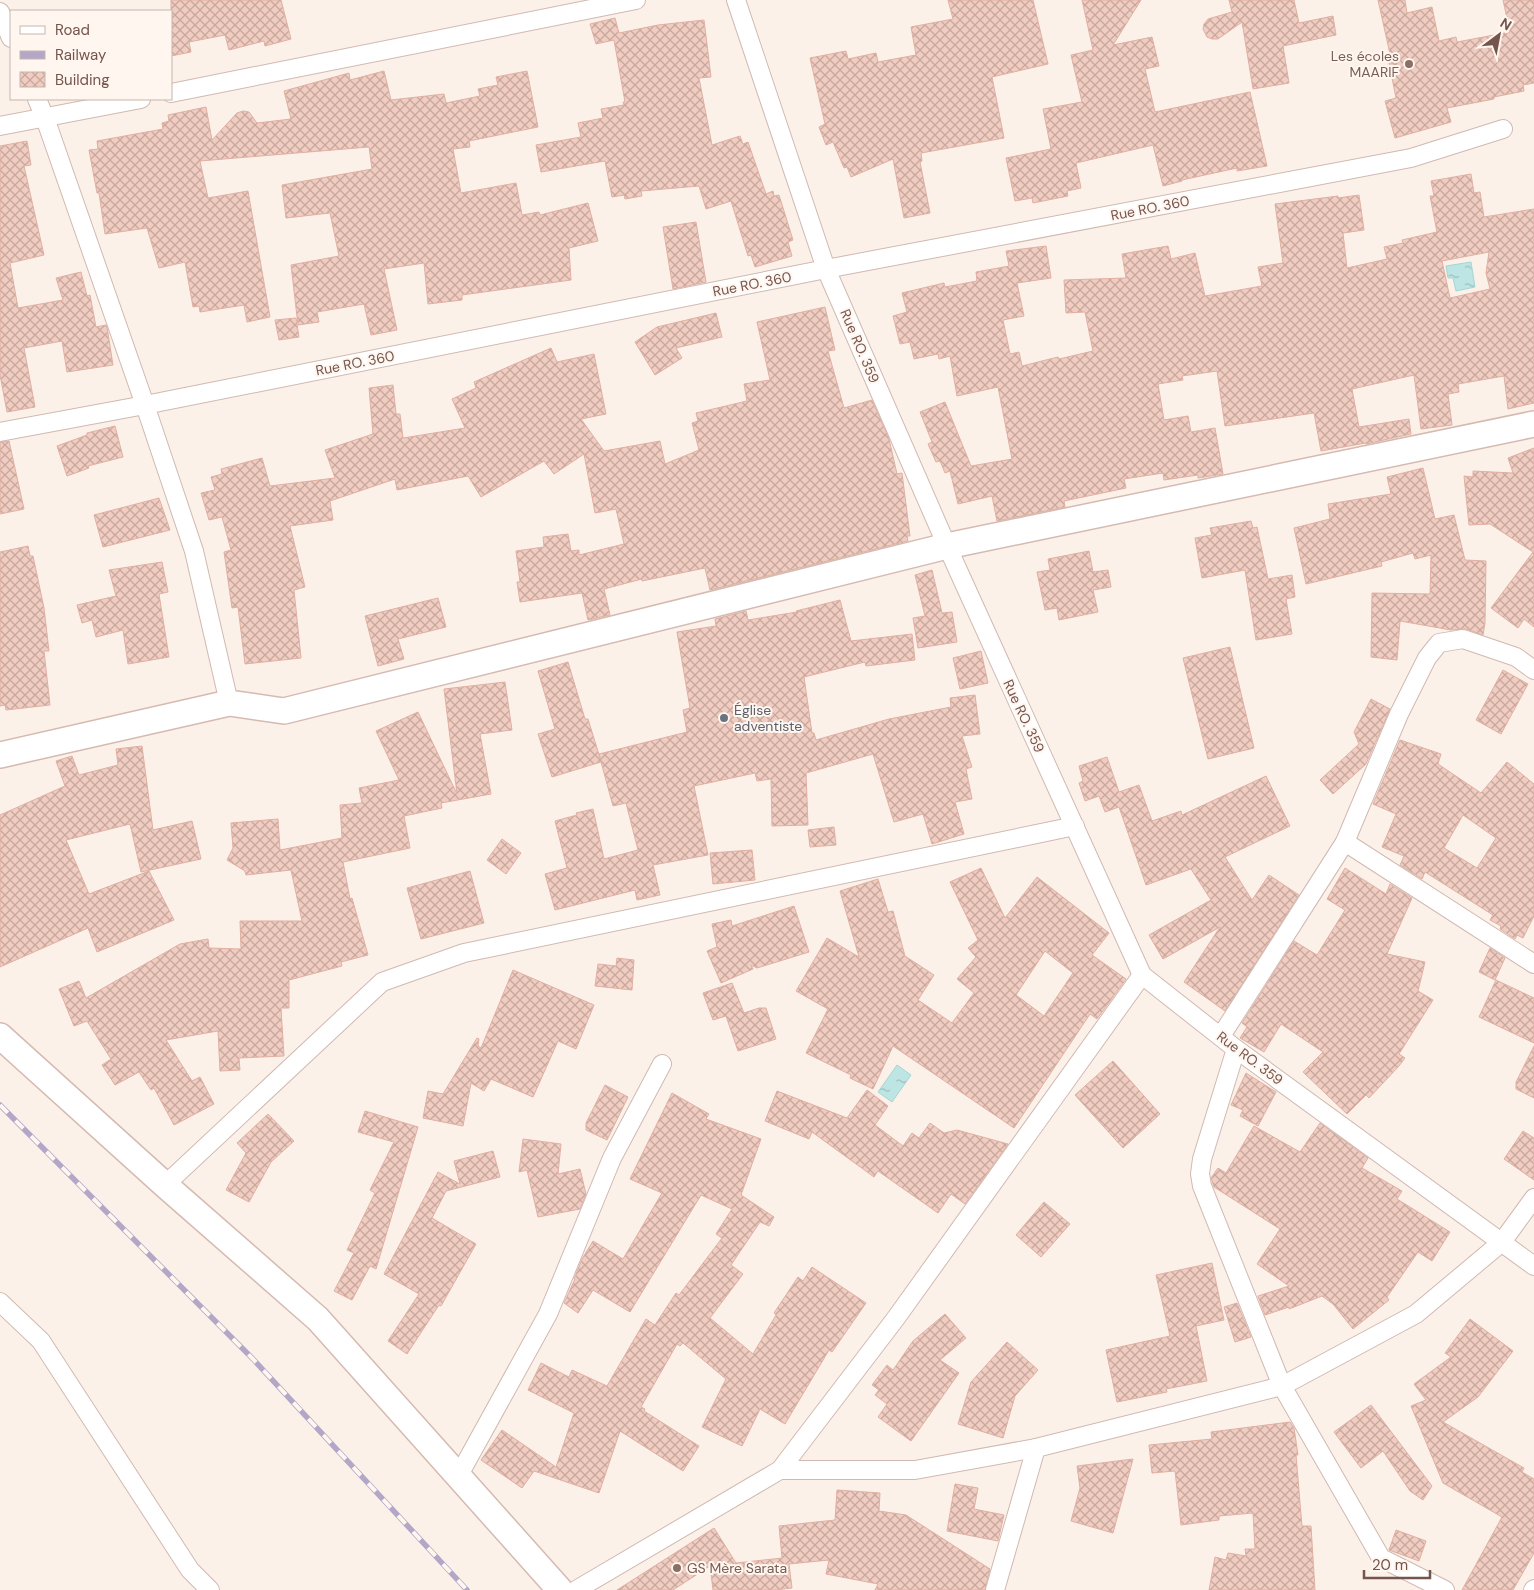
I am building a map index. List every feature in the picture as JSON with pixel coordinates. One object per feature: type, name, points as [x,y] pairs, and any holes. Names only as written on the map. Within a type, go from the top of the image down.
[{"type":"street","points":[[172,93],[636,0]]},
{"type":"street","name":"Rue RO. 359","points":[[736,0],[826,269],[947,546],[1142,975],[1236,1049],[1534,1266]]},
{"type":"street","points":[[0,12],[10,36]]},
{"type":"street","points":[[37,100],[146,406],[194,551],[229,703]]},
{"type":"street","points":[[0,126],[136,100]]},
{"type":"street","name":"Rue RO. 360","points":[[0,432],[146,406],[826,269],[1411,158],[1502,128]]},
{"type":"street","points":[[0,755],[229,703],[284,710],[947,546],[1534,424]]},
{"type":"street","points":[[1221,1036],[1345,842],[1399,714],[1427,658],[1439,643],[1463,639],[1516,657],[1534,670]]},
{"type":"street","points":[[165,1185],[382,982],[464,953],[1075,826]]},
{"type":"street","points":[[1345,842],[1534,964]]},
{"type":"street","points":[[576,1590],[780,1470],[896,1318],[1142,975]]},
{"type":"street","points":[[0,1036],[165,1185],[318,1319],[560,1590]]},
{"type":"street","points":[[1236,1049],[1202,1159],[1202,1186],[1282,1386],[1381,1558],[1445,1590]]},
{"type":"street","points":[[458,1475],[548,1314],[612,1158],[662,1064]]},
{"type":"street","points":[[780,1470],[915,1470],[1036,1448],[1282,1386],[1416,1314],[1502,1242],[1534,1198]]},
{"type":"street","points":[[0,1302],[41,1341],[190,1570],[210,1590]]},
{"type":"street","points":[[995,1590],[1036,1448]]},
{"type":"water","points":[[1471,262],[1475,287],[1456,291],[1453,278],[1448,278],[1446,266]]},
{"type":"water","points":[[897,1065],[911,1075],[892,1102],[878,1092]]},
{"type":"building","points":[[171,0],[281,0],[291,39],[265,46],[264,41],[229,50],[225,35],[189,42],[191,52],[172,56]]},
{"type":"building","points":[[948,0],[1033,0],[1048,64],[992,77],[1004,138],[921,153],[922,161],[920,162],[930,213],[904,218],[893,159],[851,177],[847,167],[844,168],[833,142],[826,145],[819,127],[825,124],[810,58],[846,51],[848,59],[876,53],[878,62],[916,55],[911,27],[953,19]]},
{"type":"building","points":[[1082,0],[1141,0],[1113,45],[1152,37],[1159,66],[1145,69],[1155,112],[1250,92],[1267,166],[1237,171],[1237,168],[1163,186],[1153,145],[1076,163],[1081,188],[1067,191],[1068,196],[1033,203],[1032,198],[1015,201],[1006,158],[1051,149],[1043,109],[1082,102],[1071,55],[1093,50]]},
{"type":"building","points":[[1229,0],[1294,0],[1299,23],[1333,16],[1336,35],[1283,46],[1289,83],[1253,89],[1242,22],[1218,39],[1207,37],[1203,29],[1208,19],[1232,12]]},
{"type":"building","points":[[1378,0],[1405,0],[1407,13],[1432,7],[1439,41],[1456,37],[1457,42],[1510,32],[1503,0],[1534,0],[1534,83],[1523,85],[1524,91],[1447,108],[1451,122],[1395,138],[1385,101],[1396,98],[1389,63],[1392,63]]},
{"type":"building","points":[[615,18],[619,33],[658,25],[704,20],[711,77],[699,78],[712,145],[740,136],[743,144],[748,142],[766,194],[773,191],[774,196],[779,195],[793,240],[788,242],[792,256],[755,267],[751,255],[748,256],[731,201],[706,209],[699,186],[641,191],[642,196],[625,199],[624,195],[612,197],[605,161],[541,172],[536,145],[581,137],[578,123],[603,118],[601,109],[624,105],[614,40],[596,44],[590,24]]},
{"type":"building","points":[[384,71],[391,100],[444,94],[446,103],[480,96],[478,89],[498,85],[496,77],[527,71],[538,127],[469,141],[470,147],[453,149],[461,193],[516,183],[522,215],[539,212],[540,215],[588,203],[598,241],[569,248],[571,280],[462,295],[462,300],[428,304],[424,263],[384,269],[397,330],[371,335],[364,304],[317,312],[319,322],[298,325],[291,265],[339,256],[330,213],[286,218],[282,185],[372,169],[369,147],[200,161],[208,198],[248,191],[270,317],[247,322],[244,305],[200,312],[199,306],[193,307],[185,262],[159,268],[147,228],[105,234],[99,193],[97,193],[89,150],[98,149],[97,141],[163,129],[162,123],[169,121],[168,115],[206,107],[212,140],[237,113],[243,111],[249,112],[257,123],[291,119],[284,91],[349,73],[350,80]]},
{"type":"building","points":[[27,141],[31,165],[24,166],[44,255],[10,263],[18,308],[63,300],[56,278],[81,272],[87,296],[90,295],[96,327],[106,325],[107,327],[113,365],[67,372],[62,341],[24,348],[35,407],[7,412],[0,375],[0,146]]},
{"type":"building","points":[[1471,174],[1474,193],[1480,192],[1484,217],[1534,209],[1534,403],[1508,409],[1504,376],[1458,384],[1459,392],[1448,394],[1452,425],[1421,429],[1414,375],[1352,389],[1359,427],[1409,419],[1411,434],[1321,451],[1314,413],[1225,426],[1217,371],[1182,376],[1183,380],[1158,384],[1164,420],[1188,416],[1191,432],[1215,428],[1223,474],[1198,478],[1198,475],[1164,480],[1163,473],[1124,479],[1126,488],[1064,501],[1065,507],[997,521],[992,496],[958,504],[950,471],[945,473],[940,461],[936,462],[928,444],[932,442],[920,412],[945,402],[971,466],[1012,459],[998,387],[957,396],[950,356],[939,359],[938,354],[914,359],[910,342],[900,344],[893,316],[907,312],[902,293],[944,283],[945,287],[977,281],[976,272],[1009,266],[1006,251],[1046,246],[1051,278],[1017,283],[1024,316],[1003,320],[1010,354],[1019,352],[1022,366],[1058,357],[1059,359],[1093,351],[1085,312],[1066,313],[1064,280],[1126,278],[1122,254],[1168,246],[1171,259],[1195,253],[1205,296],[1262,286],[1258,267],[1283,263],[1275,204],[1338,196],[1338,198],[1359,195],[1364,230],[1343,233],[1347,268],[1387,259],[1384,247],[1403,243],[1402,240],[1437,232],[1430,196],[1434,196],[1431,181]],"holes":[[[1489,252],[1486,273],[1490,289],[1450,298],[1442,261]]]},
{"type":"building","points":[[696,222],[706,282],[673,289],[663,227]]},
{"type":"building","points":[[825,307],[835,350],[828,351],[844,408],[872,400],[889,439],[897,474],[902,473],[910,536],[907,536],[908,541],[710,590],[705,568],[642,581],[642,579],[604,589],[610,615],[588,620],[582,593],[520,602],[517,582],[520,582],[516,551],[544,547],[543,537],[568,534],[571,551],[579,550],[579,555],[624,544],[616,509],[595,513],[584,454],[554,474],[544,461],[481,497],[468,476],[397,490],[395,479],[330,501],[333,520],[290,526],[305,587],[294,590],[301,658],[245,664],[238,607],[232,608],[224,552],[231,550],[222,517],[209,520],[201,493],[215,490],[211,477],[222,474],[221,469],[262,458],[270,486],[335,478],[325,450],[373,434],[369,388],[393,385],[396,414],[400,414],[403,438],[465,428],[452,399],[476,388],[474,382],[551,348],[557,362],[594,354],[606,414],[581,419],[604,451],[660,441],[665,464],[699,450],[692,423],[698,421],[696,413],[747,401],[744,384],[770,380],[757,322]]},
{"type":"building","points":[[716,313],[722,337],[676,348],[682,358],[655,375],[635,342],[657,327]]},
{"type":"building","points":[[296,318],[299,337],[279,340],[275,320]]},
{"type":"building","points":[[115,426],[123,457],[88,466],[89,468],[67,476],[57,446],[87,435],[87,433]]},
{"type":"building","points":[[9,441],[24,509],[0,514],[0,442]]},
{"type":"building","points":[[1534,448],[1534,627],[1524,619],[1518,628],[1491,608],[1533,552],[1490,524],[1469,525],[1464,476],[1473,477],[1473,471],[1513,473],[1508,458]]},
{"type":"building","points":[[1423,468],[1435,519],[1454,515],[1465,560],[1486,561],[1485,623],[1483,635],[1466,629],[1451,630],[1400,621],[1397,660],[1371,657],[1372,593],[1430,594],[1431,555],[1415,559],[1413,553],[1381,562],[1382,566],[1306,584],[1294,528],[1330,519],[1328,504],[1391,494],[1387,477]]},
{"type":"building","points":[[159,498],[170,530],[103,547],[94,515]]},
{"type":"building","points":[[1251,521],[1253,528],[1257,527],[1268,579],[1292,575],[1295,597],[1286,599],[1292,634],[1256,640],[1245,570],[1202,578],[1195,538],[1212,535],[1210,528]]},
{"type":"building","points":[[28,546],[30,556],[33,556],[44,608],[49,651],[44,651],[50,705],[6,710],[5,705],[0,706],[0,552]]},
{"type":"building","points":[[1089,551],[1093,572],[1108,570],[1111,587],[1093,590],[1098,612],[1059,620],[1057,608],[1045,610],[1037,572],[1050,570],[1048,559]]},
{"type":"building","points":[[162,562],[168,592],[159,594],[169,657],[128,664],[123,630],[96,637],[92,620],[82,623],[77,605],[116,596],[109,570]]},
{"type":"building","points":[[932,570],[942,613],[952,612],[957,642],[918,648],[913,618],[925,616],[915,575]]},
{"type":"building","points":[[438,598],[446,627],[398,639],[404,659],[378,666],[365,616]]},
{"type":"building","points":[[840,600],[851,641],[912,634],[915,660],[866,666],[865,662],[804,677],[812,733],[814,733],[816,740],[889,719],[951,707],[950,698],[975,695],[980,734],[962,736],[972,767],[966,769],[972,799],[955,802],[964,834],[932,844],[923,814],[894,822],[873,754],[806,773],[808,825],[772,826],[771,779],[757,781],[755,773],[694,786],[708,855],[653,865],[660,895],[637,900],[635,890],[555,910],[545,874],[567,868],[555,821],[593,809],[604,859],[638,850],[626,803],[613,806],[601,762],[552,777],[538,734],[555,729],[538,671],[568,662],[585,719],[588,719],[600,758],[599,754],[687,732],[683,710],[690,708],[677,632],[716,626],[715,619],[746,611],[748,620],[797,612]]},
{"type":"building","points":[[1230,647],[1254,748],[1208,759],[1183,658]]},
{"type":"building","points":[[981,651],[988,683],[960,689],[953,658]]},
{"type":"building","points":[[1503,670],[1528,684],[1501,734],[1476,720]]},
{"type":"building","points":[[505,682],[512,730],[480,734],[491,794],[441,803],[442,808],[404,816],[410,848],[343,862],[350,899],[352,898],[368,955],[341,962],[342,966],[289,980],[289,1008],[281,1008],[284,1056],[239,1058],[240,1070],[220,1071],[218,1031],[166,1040],[192,1081],[200,1077],[214,1104],[174,1125],[154,1088],[151,1090],[139,1072],[115,1085],[102,1065],[111,1059],[87,1021],[74,1026],[59,989],[79,981],[86,998],[180,944],[208,939],[209,948],[241,949],[240,921],[302,921],[291,870],[246,875],[245,871],[227,860],[233,848],[231,823],[278,819],[280,850],[342,838],[340,805],[362,803],[359,788],[399,780],[376,731],[418,712],[457,794],[444,689]]},
{"type":"building","points":[[1371,699],[1390,709],[1366,764],[1333,794],[1320,780],[1359,744],[1354,732]]},
{"type":"building","points":[[1400,740],[1441,754],[1438,764],[1481,793],[1507,762],[1534,784],[1534,916],[1523,938],[1517,935],[1515,939],[1500,929],[1501,926],[1490,920],[1493,915],[1425,872],[1422,879],[1400,865],[1404,856],[1382,847],[1396,814],[1373,804]],"holes":[[[1463,815],[1496,838],[1477,868],[1444,848]]]},
{"type":"building","points":[[142,746],[153,830],[192,821],[201,859],[141,872],[130,824],[66,840],[89,894],[149,871],[174,920],[97,952],[88,928],[0,967],[0,815],[65,786],[56,761],[72,756],[79,775],[118,765],[116,749]]},
{"type":"building","points":[[1107,757],[1119,792],[1139,785],[1152,821],[1181,811],[1182,815],[1266,776],[1290,826],[1225,857],[1252,900],[1269,875],[1299,895],[1225,1011],[1184,982],[1220,927],[1163,959],[1149,935],[1211,900],[1191,869],[1146,885],[1119,807],[1105,812],[1099,796],[1085,801],[1079,783],[1083,781],[1079,766]]},
{"type":"building","points":[[834,827],[836,845],[810,847],[808,830]]},
{"type":"building","points":[[502,839],[521,853],[506,874],[487,860]]},
{"type":"building","points":[[752,850],[755,880],[713,884],[710,853]]},
{"type":"building","points":[[981,868],[1005,918],[1037,877],[1109,933],[1092,955],[1126,979],[1097,1019],[1090,1014],[1014,1128],[893,1046],[873,1089],[850,1078],[851,1075],[806,1053],[828,1009],[796,991],[827,938],[859,957],[840,891],[878,879],[888,912],[893,911],[905,956],[934,975],[918,1000],[952,1023],[974,993],[957,979],[976,957],[968,948],[978,940],[950,882]],"holes":[[[1045,951],[1073,973],[1044,1016],[1016,995]]]},
{"type":"building","points":[[1345,868],[1386,894],[1390,884],[1412,898],[1387,954],[1425,962],[1418,991],[1433,1000],[1399,1054],[1405,1058],[1399,1066],[1369,1098],[1366,1095],[1347,1114],[1303,1072],[1323,1052],[1281,1024],[1264,1052],[1240,1038],[1247,1027],[1242,1023],[1294,941],[1317,955],[1345,910],[1327,899]]},
{"type":"building","points":[[470,871],[484,923],[421,939],[407,888]]},
{"type":"building","points":[[794,906],[809,952],[757,968],[751,965],[753,969],[721,983],[707,951],[717,947],[712,924],[731,920],[732,926]]},
{"type":"building","points":[[1490,948],[1505,958],[1495,980],[1479,972]]},
{"type":"building","points":[[617,958],[634,960],[632,990],[595,986],[598,964],[616,966]]},
{"type":"building","points":[[513,970],[594,1005],[576,1049],[558,1041],[533,1097],[491,1079],[484,1091],[471,1083],[463,1126],[423,1118],[428,1091],[443,1094],[477,1038],[479,1039],[478,1046],[481,1048]]},
{"type":"building","points":[[1496,980],[1534,998],[1534,1043],[1479,1017]]},
{"type":"building","points":[[732,983],[744,1013],[759,1008],[766,1008],[776,1039],[738,1051],[726,1016],[713,1020],[703,993]]},
{"type":"building","points":[[1534,1046],[1534,1098],[1516,1089],[1516,1082]]},
{"type":"building","points":[[1113,1061],[1160,1114],[1123,1148],[1075,1095]]},
{"type":"building","points":[[1246,1073],[1276,1092],[1258,1126],[1240,1116],[1243,1110],[1231,1105]]},
{"type":"building","points":[[605,1085],[628,1097],[607,1140],[586,1130],[586,1123]]},
{"type":"building","points":[[867,1090],[888,1106],[875,1125],[903,1146],[912,1133],[919,1138],[930,1123],[944,1133],[957,1130],[1008,1144],[965,1204],[951,1194],[938,1213],[878,1171],[874,1177],[812,1132],[809,1139],[765,1121],[777,1091],[847,1118]]},
{"type":"building","points":[[672,1093],[709,1114],[706,1119],[761,1139],[741,1195],[774,1217],[769,1226],[760,1222],[731,1265],[743,1274],[710,1318],[753,1354],[776,1315],[774,1313],[798,1277],[803,1281],[812,1267],[866,1303],[832,1352],[829,1350],[785,1424],[760,1409],[742,1446],[702,1427],[726,1379],[683,1343],[680,1346],[677,1344],[641,1407],[645,1409],[644,1411],[699,1446],[683,1471],[620,1431],[599,1493],[534,1471],[522,1488],[481,1460],[502,1430],[556,1467],[574,1413],[528,1390],[541,1363],[569,1377],[572,1370],[607,1386],[646,1319],[655,1325],[676,1293],[679,1295],[722,1238],[716,1234],[732,1209],[701,1195],[630,1312],[593,1290],[578,1313],[564,1303],[582,1259],[593,1241],[623,1259],[662,1193],[630,1179]]},
{"type":"building","points":[[365,1111],[418,1127],[376,1269],[370,1266],[352,1300],[334,1291],[354,1253],[347,1250],[375,1193],[370,1190],[394,1142],[358,1132]]},
{"type":"building","points":[[268,1114],[294,1141],[271,1162],[249,1202],[226,1190],[246,1153],[237,1143]]},
{"type":"building","points":[[1320,1123],[1368,1158],[1362,1168],[1402,1191],[1397,1199],[1450,1232],[1432,1261],[1418,1252],[1387,1297],[1389,1300],[1353,1329],[1333,1304],[1322,1296],[1289,1309],[1289,1307],[1265,1315],[1258,1296],[1289,1286],[1257,1264],[1280,1229],[1214,1187],[1211,1178],[1218,1168],[1226,1173],[1254,1126],[1300,1152]]},
{"type":"building","points":[[1523,1131],[1534,1138],[1534,1180],[1504,1159]]},
{"type":"building","points":[[523,1139],[561,1144],[558,1174],[580,1169],[586,1194],[580,1209],[538,1217],[527,1170],[519,1172]]},
{"type":"building","points":[[493,1151],[500,1177],[446,1191],[432,1218],[476,1244],[441,1306],[439,1305],[407,1354],[388,1341],[419,1294],[384,1274],[438,1172],[460,1184],[454,1161]]},
{"type":"building","points":[[1044,1202],[1070,1224],[1041,1257],[1016,1235]]},
{"type":"building","points":[[1212,1263],[1224,1320],[1196,1326],[1207,1381],[1166,1389],[1167,1392],[1117,1402],[1106,1350],[1170,1336],[1156,1275]]},
{"type":"building","points":[[1237,1303],[1251,1337],[1235,1342],[1224,1307]]},
{"type":"building","points":[[945,1314],[966,1338],[940,1360],[959,1373],[911,1441],[878,1417],[887,1404],[875,1395],[879,1390],[872,1385],[887,1365],[893,1370],[913,1341]]},
{"type":"building","points":[[1470,1319],[1513,1351],[1478,1397],[1443,1422],[1524,1468],[1522,1472],[1534,1479],[1534,1553],[1513,1590],[1462,1590],[1502,1517],[1443,1483],[1411,1406],[1426,1400],[1414,1384],[1451,1357],[1445,1353]]},
{"type":"building","points":[[1007,1342],[1038,1370],[1015,1396],[1003,1438],[958,1424],[971,1382]]},
{"type":"building","points":[[1371,1405],[1432,1486],[1423,1500],[1410,1491],[1383,1451],[1361,1468],[1334,1432]]},
{"type":"building","points":[[1290,1422],[1294,1428],[1298,1455],[1296,1455],[1302,1526],[1311,1526],[1315,1590],[1209,1590],[1215,1557],[1226,1560],[1228,1553],[1246,1556],[1245,1549],[1255,1549],[1253,1513],[1219,1516],[1219,1520],[1181,1525],[1175,1471],[1152,1473],[1149,1445],[1212,1439],[1211,1432]]},
{"type":"building","points":[[1133,1459],[1113,1533],[1071,1521],[1080,1488],[1077,1466]]},
{"type":"building","points":[[955,1484],[978,1488],[974,1509],[1004,1515],[998,1541],[947,1531]]},
{"type":"building","points":[[837,1490],[880,1493],[879,1511],[906,1515],[990,1569],[985,1590],[875,1590],[878,1584],[826,1574],[829,1560],[789,1564],[792,1588],[775,1590],[713,1590],[710,1566],[673,1590],[617,1590],[714,1528],[736,1563],[782,1558],[779,1526],[835,1520]]},
{"type":"building","points":[[1396,1530],[1426,1541],[1419,1561],[1389,1550]]},
{"type":"railway","points":[[0,1105],[253,1359],[467,1590]]},
{"type":"place","name":"Les écoles MAARIF","points":[[1409,64]]},
{"type":"place","name":"Église adventiste","points":[[724,718]]},
{"type":"place","name":"GS Mère Sarata","points":[[677,1568]]}]
